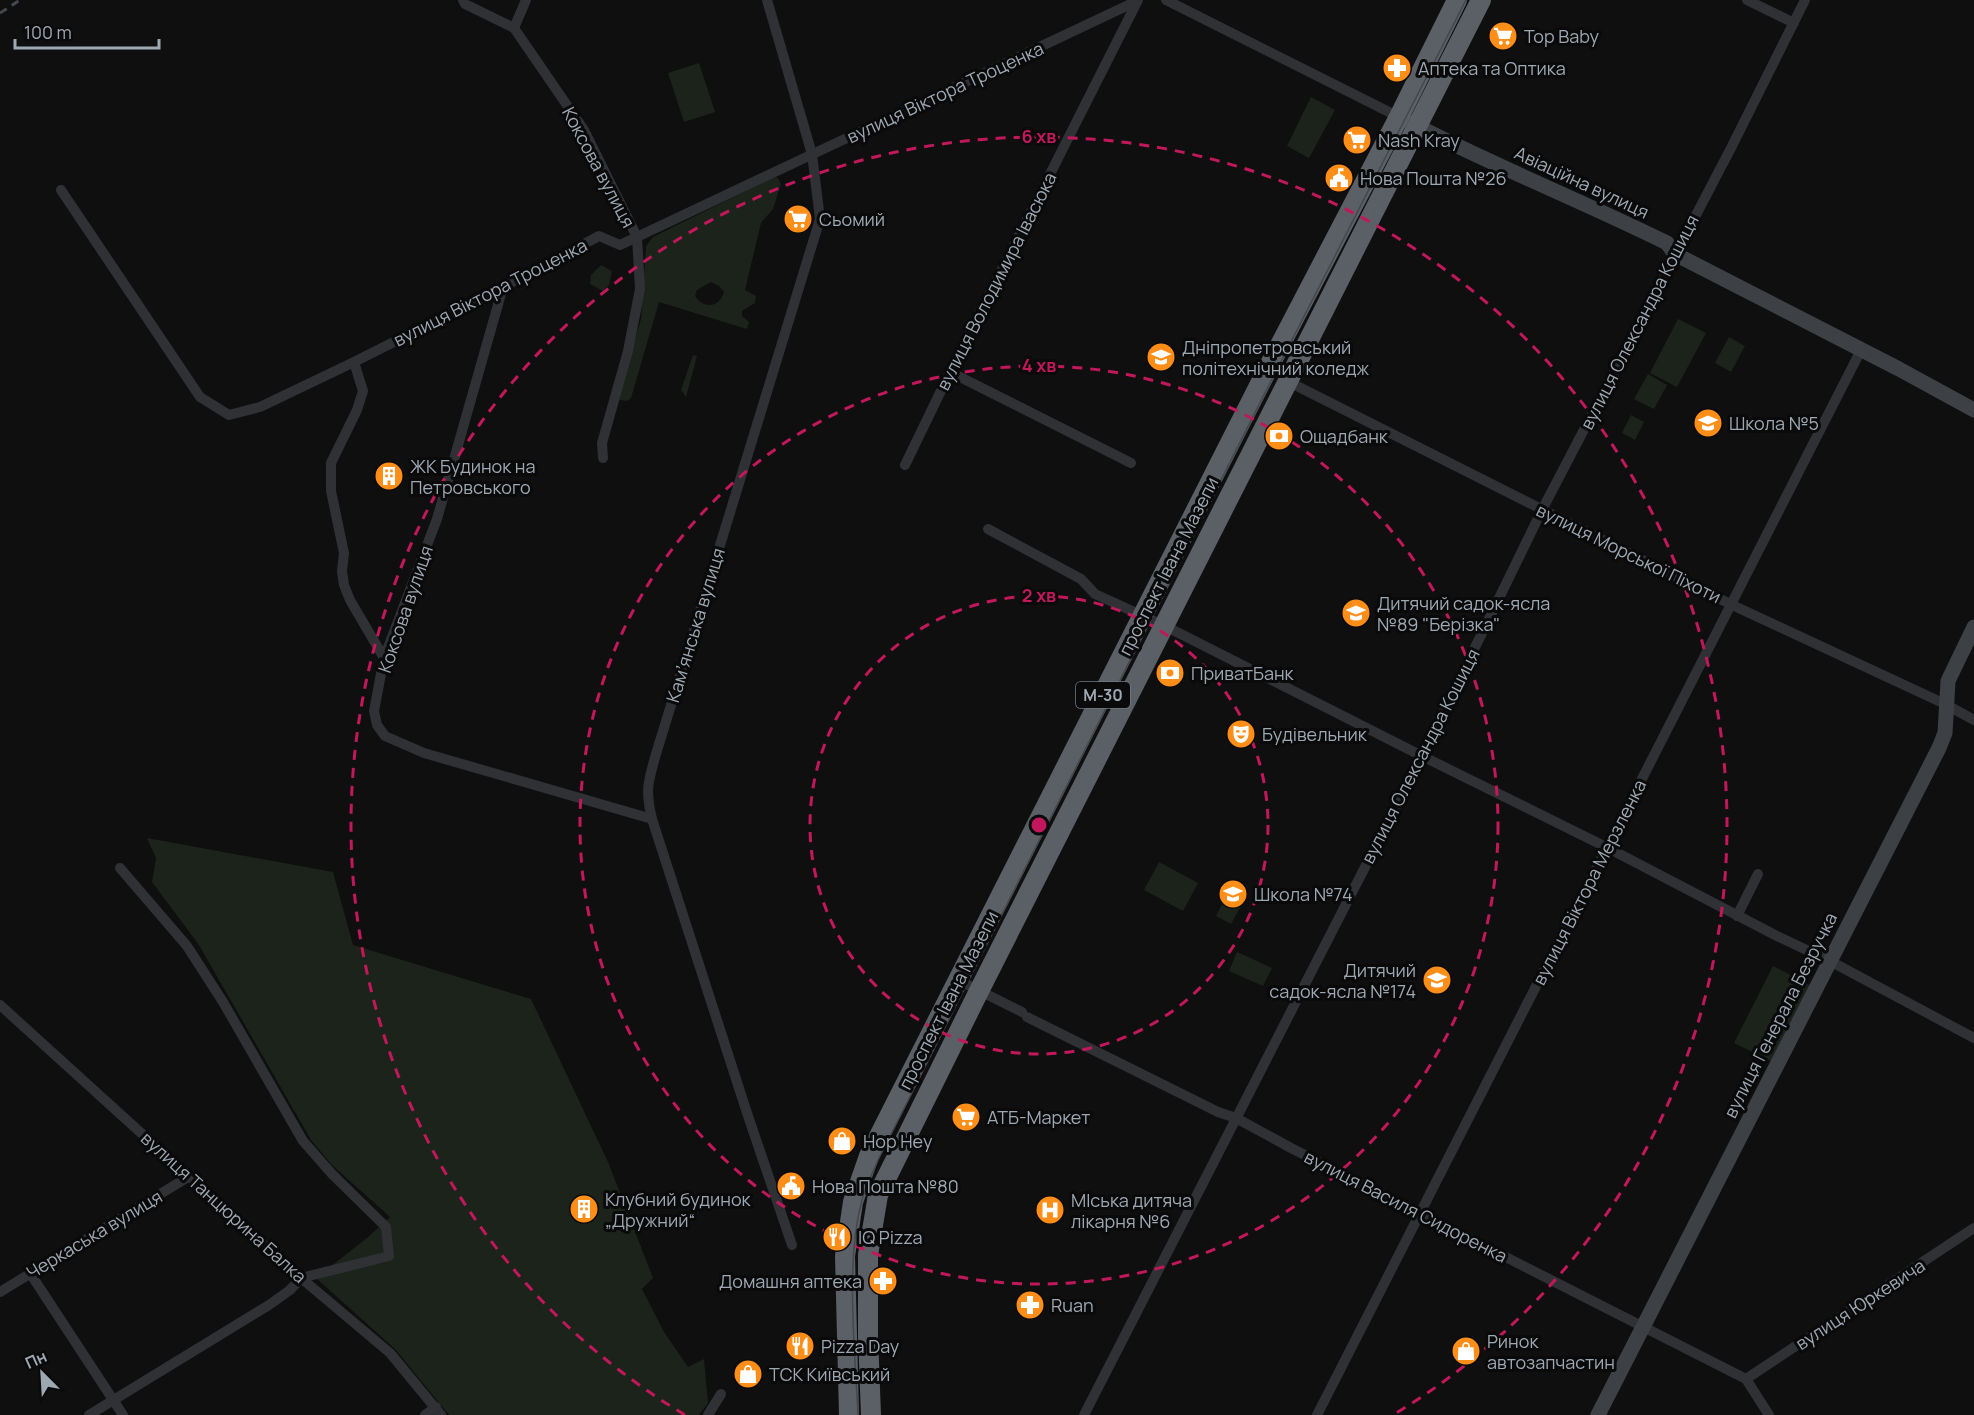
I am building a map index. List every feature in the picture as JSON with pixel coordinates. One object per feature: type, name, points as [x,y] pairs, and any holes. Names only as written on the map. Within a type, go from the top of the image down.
[{"type":"highway","name":"проспект Івана Мазепи","points":[[849,1415],[845,1256],[853,1202],[869,1156],[1272,359],[1399,117],[1457,0]]},
{"type":"highway","name":"проспект Івана Мазепи","points":[[871,1415],[868,1255],[878,1195],[1481,0]]},
{"type":"street","name":"Коксова вулиця","points":[[463,0],[465,4],[514,28],[584,130],[637,237],[640,289],[628,351],[602,443],[603,458]]},
{"type":"street","points":[[514,28],[526,0]]},
{"type":"street","name":"Камʼянська вулиця","points":[[767,0],[812,154],[820,219],[653,765],[647,786],[647,797],[652,819],[748,1116],[792,1245]]},
{"type":"street","name":"Авіаційна вулиця","points":[[1166,0],[1457,147],[1588,204],[1667,243],[1675,254],[1974,410]]},
{"type":"street","points":[[1747,0],[1794,23]]},
{"type":"street","name":"вулиця Олександра Кошиця","points":[[1084,1415],[1422,756],[1542,510],[1805,0]]},
{"type":"street","name":"вулиця Віктора Троценка","points":[[61,190],[200,397],[229,415],[260,407],[354,362],[599,236],[620,245],[1138,1]]},
{"type":"street","name":"вулиця Володимира Івасюка","points":[[905,465],[1138,1]]},
{"type":"street","name":"Коксова вулиця","points":[[503,287],[437,519],[384,658],[374,711],[377,725],[385,736],[424,753],[652,819]]},
{"type":"street","name":"вулиця Віктора Мерзленка","points":[[1317,1415],[1861,350]]},
{"type":"street","points":[[354,362],[363,391],[357,410],[331,463],[331,491],[344,553],[342,571],[344,585],[350,600],[384,658]]},
{"type":"street","points":[[950,372],[1131,463]]},
{"type":"street","name":"вулиця Морської Піхоти","points":[[1287,381],[1730,603],[1945,704],[1974,720]]},
{"type":"street","points":[[988,529],[1081,579],[1095,594],[1165,626],[1606,847],[1737,916],[1830,961],[1974,1038]]},
{"type":"street","name":"вулиця Генерала Безручка","points":[[1598,1415],[1939,748],[1945,733],[1948,681],[1974,627]]},
{"type":"street","points":[[89,1415],[268,1305],[290,1290],[302,1278],[389,1256],[386,1227],[332,1174],[303,1140],[188,946],[120,868]]},
{"type":"street","points":[[1737,916],[1758,874]]},
{"type":"street","name":"вулиця Василя Сидоренка","points":[[958,980],[1218,1112],[1236,1118],[1746,1379],[1769,1415]]},
{"type":"street","name":"вулиця Танцюрина Балка","points":[[0,1005],[188,1177],[390,1353],[439,1411]]},
{"type":"street","name":"Черкаська вулиця","points":[[0,1292],[188,1177]]},
{"type":"street","name":"вулиця Юркевича","points":[[1746,1379],[1974,1228]]},
{"type":"street","points":[[30,1273],[123,1415]]},
{"type":"street","points":[[708,1415],[721,1394]]},
{"type":"street","points":[[425,1415],[439,1411]]},
{"type":"shaded area","points":[[699,63],[715,112],[684,122],[668,73]]},
{"type":"shaded area","points":[[1311,97],[1335,110],[1309,158],[1287,146]]},
{"type":"shaded area","points":[[774,177],[778,178],[781,184],[773,209],[761,223],[745,290],[756,296],[755,303],[742,311],[742,316],[749,322],[747,329],[659,302],[631,398],[627,401],[620,400],[619,396],[641,319],[646,246],[653,237]],"holes":[[[711,282],[724,292],[715,304],[707,305],[695,296],[697,290]]]},
{"type":"shaded area","points":[[601,265],[612,271],[609,285],[603,291],[590,284],[591,275]]},
{"type":"shaded area","points":[[1678,319],[1706,333],[1677,387],[1650,373]]},
{"type":"shaded area","points":[[1729,337],[1745,346],[1731,372],[1715,363]]},
{"type":"shaded area","points":[[693,355],[697,356],[686,397],[681,390]]},
{"type":"shaded area","points":[[1648,374],[1667,385],[1654,409],[1634,399]]},
{"type":"shaded area","points":[[1631,415],[1644,422],[1635,440],[1622,433]]},
{"type":"shaded area","points":[[147,838],[333,872],[353,945],[531,999],[608,1162],[653,1278],[642,1289],[664,1332],[688,1367],[704,1359],[708,1403],[699,1415],[449,1415],[395,1349],[316,1278],[390,1217],[332,1165],[311,1140],[199,945],[152,882],[156,858]]},
{"type":"shaded area","points":[[1159,862],[1198,883],[1183,911],[1144,890]]},
{"type":"shaded area","points":[[1231,887],[1247,895],[1231,924],[1216,916]]},
{"type":"shaded area","points":[[1237,952],[1272,968],[1263,986],[1229,971]]},
{"type":"shaded area","points":[[1773,966],[1812,986],[1773,1062],[1734,1043]]},
{"type":"tram line","points":[[858,1415],[852,1301],[855,1242],[865,1190],[878,1160],[1275,373],[1466,0]]},
{"type":"railway","points":[[0,13],[20,0]]},
{"type":"place","name":"Top Baby","points":[[1503,36]]},
{"type":"place","name":"Аптека та Оптика","points":[[1397,68]]},
{"type":"place","name":"Nash Kray","points":[[1357,140]]},
{"type":"place","name":"Нова Пошта №26","points":[[1339,178]]},
{"type":"place","name":"Сьомий","points":[[798,219]]},
{"type":"place","name":"Дніпропетровський політехнічний коледж","points":[[1161,357]]},
{"type":"place","name":"Школа №5","points":[[1708,423]]},
{"type":"place","name":"Ощадбанк","points":[[1279,436]]},
{"type":"place","name":"ЖК Будинок на Петровського","points":[[389,476]]},
{"type":"place","name":"Дитячий садок-ясла №89 \"Берізка\"","points":[[1356,613]]},
{"type":"place","name":"ПриватБанк","points":[[1170,673]]},
{"type":"place","name":"Будівельник","points":[[1241,734]]},
{"type":"place","name":"Школа №74","points":[[1233,894]]},
{"type":"place","name":"Дитячий садок-ясла №174","points":[[1437,980]]},
{"type":"place","name":"АТБ-Маркет","points":[[966,1117]]},
{"type":"place","name":"Hop Hey","points":[[842,1141]]},
{"type":"place","name":"Нова Пошта №80","points":[[791,1186]]},
{"type":"place","name":"Клубний будинок „Дружний“","points":[[584,1209]]},
{"type":"place","name":"МІська дитяча лікарня №6","points":[[1050,1210]]},
{"type":"place","name":"IQ Pizza","points":[[837,1237]]},
{"type":"place","name":"Домашня аптека","points":[[883,1281]]},
{"type":"place","name":"Ruan","points":[[1030,1305]]},
{"type":"place","name":"Pizza Day","points":[[800,1346]]},
{"type":"place","name":"Ринок автозапчастин","points":[[1466,1351]]},
{"type":"place","name":"ТСК Київський","points":[[748,1374]]}]
